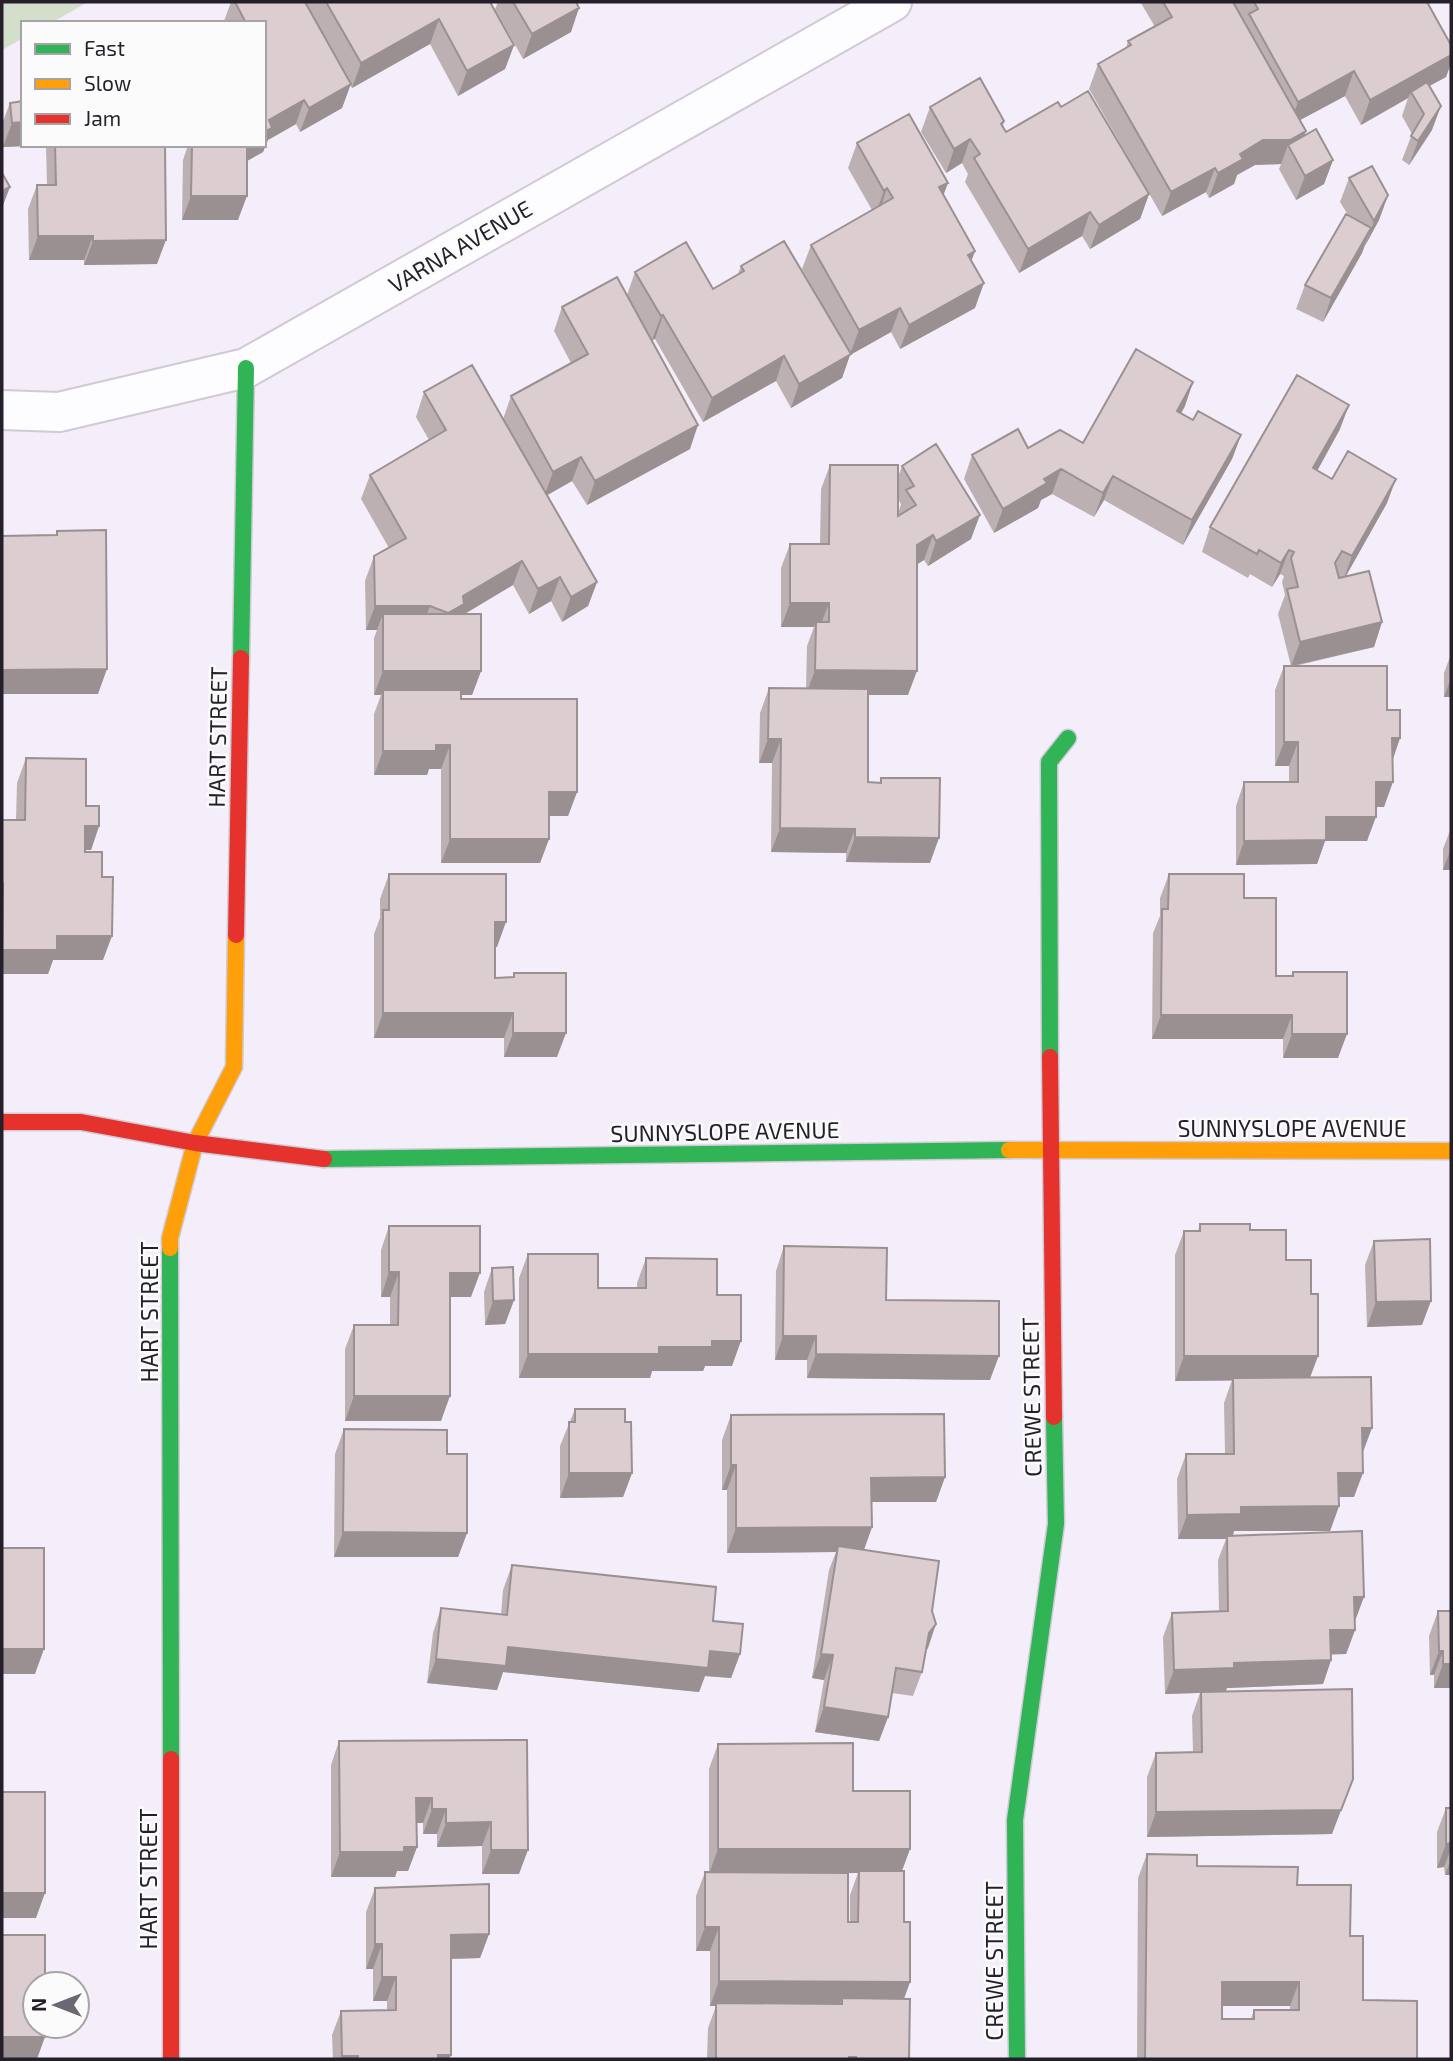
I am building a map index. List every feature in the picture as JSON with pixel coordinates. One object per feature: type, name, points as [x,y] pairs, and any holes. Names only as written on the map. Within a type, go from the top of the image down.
[{"type":"street","name":"VARNA AVENUE","points":[[2,410],[59,412],[246,368],[892,2]]},
{"type":"street","name":"HART STREET","points":[[171,2059],[170,1238],[195,1143],[234,1067],[246,368]]},
{"type":"street","name":"CREWE STREET","points":[[1017,2059],[1016,1820],[1056,1524],[1049,1149],[1049,762],[1068,738]]},
{"type":"street","name":"SUNNYSLOPE AVENUE","points":[[2,1122],[81,1122],[195,1143],[320,1158],[1049,1149],[1451,1151]]},
{"type":"green space","points":[[2,2],[88,2],[55,21],[21,21],[21,39],[2,50]]},
{"type":"building","points":[[235,2],[305,2],[351,84],[309,108],[304,100],[269,120],[272,128],[266,131],[266,21],[245,21]]},
{"type":"building","points":[[326,2],[490,2],[514,45],[467,71],[439,19],[361,63]]},
{"type":"building","points":[[513,2],[576,2],[579,8],[532,34]]},
{"type":"building","points":[[1163,2],[1233,2],[1306,131],[1290,140],[1263,140],[1240,154],[1243,159],[1218,173],[1215,168],[1171,192],[1098,64],[1131,45],[1128,41],[1172,17]]},
{"type":"building","points":[[1254,2],[1427,2],[1451,45],[1451,55],[1370,100],[1354,71],[1298,102],[1249,14],[1258,9]]},
{"type":"building","points":[[980,78],[1004,121],[1001,124],[1006,132],[1058,102],[1061,107],[1088,91],[1149,194],[1099,225],[1090,212],[1028,249],[974,158],[980,154],[970,139],[954,149],[930,107]]},
{"type":"building","points":[[1427,82],[1441,106],[1418,141],[1411,136],[1424,114],[1411,92]]},
{"type":"building","points":[[21,101],[21,122],[12,123],[10,103]]},
{"type":"building","points":[[909,114],[948,183],[939,187],[975,251],[968,255],[984,283],[909,325],[900,308],[859,330],[811,245],[893,198],[887,188],[884,191],[857,143]]},
{"type":"building","points":[[1316,129],[1333,160],[1305,176],[1288,145]]},
{"type":"building","points":[[55,147],[165,147],[166,240],[93,241],[93,236],[38,236],[37,185],[56,185]]},
{"type":"building","points":[[192,147],[247,147],[247,196],[191,196]]},
{"type":"building","points":[[1372,166],[1388,195],[1374,221],[1349,178]]},
{"type":"building","points":[[2,173],[10,187],[2,191]]},
{"type":"building","points":[[1346,214],[1371,228],[1331,298],[1305,285]]},
{"type":"building","points":[[784,241],[851,354],[799,384],[784,356],[712,398],[635,272],[686,242],[713,289],[744,271],[741,266]]},
{"type":"building","points":[[617,277],[698,425],[595,481],[581,457],[553,472],[511,396],[588,354],[562,307]]},
{"type":"building","points":[[1136,349],[1193,382],[1177,411],[1193,420],[1198,411],[1241,435],[1192,520],[1113,476],[1103,493],[1061,469],[1044,479],[1047,483],[1003,509],[972,455],[1018,429],[1028,448],[1060,430],[1083,443]]},
{"type":"building","points":[[472,365],[597,582],[571,597],[560,577],[538,589],[522,561],[463,596],[464,604],[448,613],[430,606],[375,606],[374,556],[406,538],[370,475],[446,430],[424,392]]},
{"type":"building","points":[[1297,375],[1349,405],[1313,468],[1332,479],[1348,451],[1396,479],[1352,556],[1342,551],[1335,563],[1339,578],[1369,571],[1382,622],[1300,642],[1287,589],[1298,587],[1291,558],[1294,552],[1289,550],[1281,563],[1259,550],[1257,554],[1210,527]]},
{"type":"building","points":[[936,444],[980,515],[936,541],[933,535],[917,545],[917,671],[815,670],[816,622],[829,622],[829,603],[790,603],[790,544],[829,544],[830,465],[898,465],[898,516],[916,505],[906,490],[914,486],[902,466]]},
{"type":"building","points":[[106,530],[107,669],[2,670],[2,536],[57,535],[57,531]]},
{"type":"building","points":[[383,614],[481,614],[481,671],[383,671]]},
{"type":"building","points":[[1284,666],[1387,666],[1387,710],[1400,710],[1400,738],[1392,738],[1393,782],[1376,782],[1376,817],[1326,817],[1326,840],[1244,841],[1244,782],[1298,782],[1298,742],[1284,742]]},
{"type":"building","points":[[769,688],[868,689],[868,782],[881,783],[881,778],[940,778],[939,838],[855,837],[855,829],[780,828],[781,739],[768,739]]},
{"type":"building","points":[[383,690],[461,690],[461,699],[577,699],[577,792],[549,792],[549,839],[450,839],[450,745],[436,745],[436,751],[383,751]]},
{"type":"building","points":[[26,758],[86,759],[86,806],[99,806],[99,826],[85,826],[85,852],[102,852],[102,877],[113,877],[112,936],[57,936],[57,950],[2,950],[2,820],[25,820]]},
{"type":"building","points":[[389,874],[506,874],[506,922],[495,922],[495,978],[514,977],[514,973],[566,973],[566,1033],[513,1033],[513,1013],[383,1013],[383,910],[389,910]]},
{"type":"building","points":[[1169,874],[1244,874],[1244,898],[1276,898],[1276,976],[1293,976],[1293,972],[1347,972],[1347,1034],[1292,1034],[1292,1015],[1161,1015],[1162,909],[1168,909]]},
{"type":"building","points":[[1200,1224],[1250,1224],[1250,1230],[1286,1230],[1286,1260],[1311,1260],[1311,1294],[1318,1294],[1318,1356],[1184,1356],[1184,1231],[1200,1231]]},
{"type":"building","points":[[389,1226],[480,1226],[480,1273],[450,1273],[450,1396],[354,1396],[354,1325],[398,1325],[399,1272],[389,1272]]},
{"type":"building","points":[[1430,1239],[1431,1301],[1376,1302],[1374,1241]]},
{"type":"building","points":[[784,1246],[887,1248],[886,1300],[999,1301],[999,1356],[816,1354],[816,1336],[783,1336]]},
{"type":"building","points":[[528,1254],[598,1254],[598,1288],[646,1288],[646,1258],[717,1259],[717,1295],[741,1295],[741,1341],[712,1341],[712,1347],[659,1347],[659,1354],[528,1354]]},
{"type":"building","points":[[513,1267],[514,1300],[493,1301],[492,1268]]},
{"type":"building","points":[[1371,1377],[1372,1428],[1362,1428],[1363,1473],[1338,1473],[1339,1506],[1241,1507],[1241,1514],[1187,1515],[1186,1454],[1234,1454],[1233,1378]]},
{"type":"building","points":[[575,1409],[625,1409],[625,1422],[631,1422],[632,1473],[569,1473],[569,1422],[575,1422]]},
{"type":"building","points":[[944,1414],[945,1477],[871,1478],[872,1527],[736,1528],[736,1465],[731,1465],[731,1415]]},
{"type":"building","points":[[344,1429],[447,1430],[447,1454],[467,1454],[467,1533],[343,1532]]},
{"type":"building","points":[[1362,1531],[1364,1597],[1354,1597],[1355,1630],[1330,1630],[1331,1660],[1234,1663],[1234,1668],[1174,1670],[1172,1613],[1228,1611],[1227,1536]]},
{"type":"building","points":[[838,1546],[939,1561],[932,1611],[936,1624],[929,1633],[922,1672],[896,1668],[888,1717],[824,1707],[833,1655],[821,1654]]},
{"type":"building","points":[[2,1548],[44,1548],[44,1649],[2,1649]]},
{"type":"building","points":[[512,1565],[716,1587],[713,1621],[743,1624],[740,1654],[710,1651],[708,1668],[508,1647],[506,1666],[436,1659],[441,1608],[507,1615]]},
{"type":"building","points":[[1438,1611],[1451,1611],[1451,1664],[1443,1664],[1443,1651],[1439,1651]]},
{"type":"building","points":[[1352,1689],[1353,1779],[1341,1810],[1156,1812],[1156,1753],[1202,1752],[1201,1692]]},
{"type":"building","points":[[527,1740],[528,1850],[491,1850],[491,1822],[446,1823],[446,1809],[432,1809],[432,1798],[416,1798],[417,1847],[404,1847],[404,1852],[340,1852],[339,1741]]},
{"type":"building","points":[[853,1743],[853,1791],[910,1791],[910,1849],[718,1849],[718,1744]]},
{"type":"building","points":[[2,1792],[45,1792],[45,1893],[2,1893]]},
{"type":"building","points":[[1446,1808],[1451,1808],[1451,1843],[1446,1844]]},
{"type":"building","points":[[1147,1854],[1197,1855],[1197,1866],[1298,1867],[1297,1885],[1351,1885],[1350,1936],[1363,1936],[1363,2000],[1417,2001],[1417,2059],[1145,2059]],"holes":[[[1222,1982],[1299,1982],[1299,2010],[1254,2010],[1254,2019],[1222,2019]]]},
{"type":"building","points":[[859,1871],[904,1871],[904,1922],[910,1922],[910,1982],[719,1981],[719,1927],[705,1927],[705,1872],[848,1873],[848,1922],[858,1922]]},
{"type":"building","points":[[489,1884],[489,1934],[451,1935],[451,2055],[438,2055],[438,2059],[358,2059],[358,2056],[342,2056],[341,2011],[396,2010],[396,1977],[382,1977],[382,1944],[375,1944],[375,1888]]},
{"type":"building","points":[[2,1935],[45,1935],[45,1970],[21,1970],[21,2037],[2,2037]]},
{"type":"building","points":[[842,1998],[910,1999],[909,2059],[716,2059],[716,2003],[842,2004]]},
{"type":"traffic: fast","points":[[241,658],[246,368]]},
{"type":"traffic: fast","points":[[1050,1057],[1049,762],[1068,738]]},
{"type":"traffic: fast","points":[[324,1159],[1009,1150]]},
{"type":"traffic: fast","points":[[170,1248],[171,1759]]},
{"type":"traffic: fast","points":[[1017,2059],[1015,1820],[1056,1524],[1054,1417]]},
{"type":"traffic: slow","points":[[170,1248],[170,1238],[195,1143],[234,1067],[236,935]]},
{"type":"traffic: slow","points":[[1009,1150],[1451,1151]]},
{"type":"traffic: jam","points":[[236,935],[241,658]]},
{"type":"traffic: jam","points":[[1050,1057],[1054,1417]]},
{"type":"traffic: jam","points":[[2,1122],[81,1122],[195,1143],[324,1159]]},
{"type":"traffic: jam","points":[[171,1759],[171,2059]]}]
